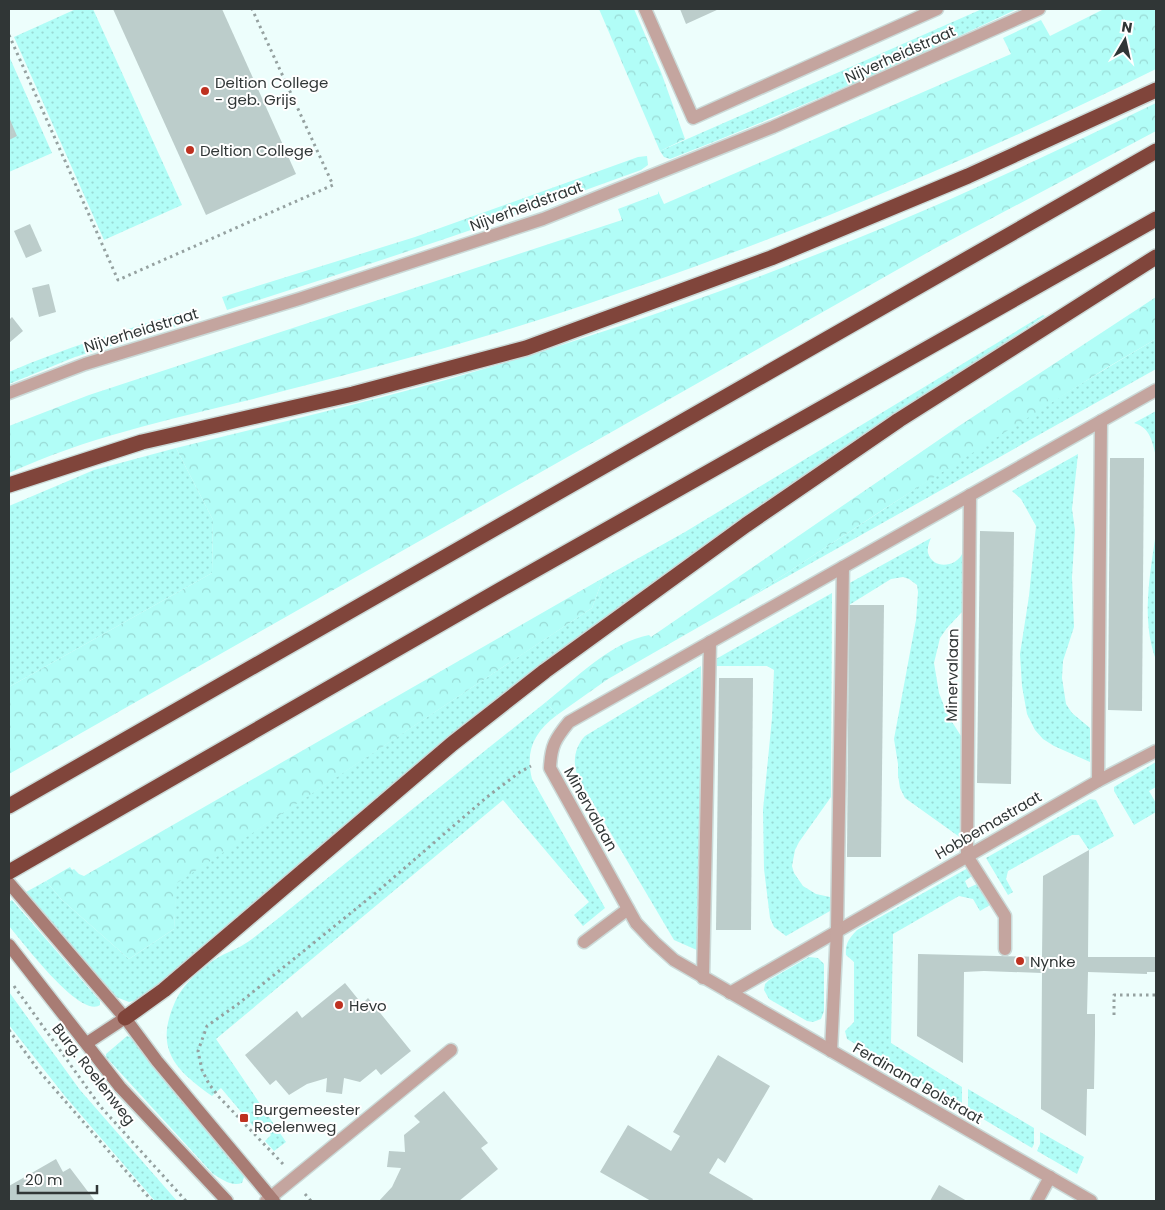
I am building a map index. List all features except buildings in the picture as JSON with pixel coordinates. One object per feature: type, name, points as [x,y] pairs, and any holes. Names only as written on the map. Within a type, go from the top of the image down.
[{"type":"highway","points":[[9,485],[142,442],[353,394],[526,348],[780,254],[968,176],[1156,90]]},
{"type":"highway","points":[[9,806],[1156,151]]},
{"type":"highway","points":[[9,872],[498,591],[1156,219]]},
{"type":"highway","points":[[125,1018],[164,990],[452,744],[545,671],[746,525],[883,431],[1156,257]]},
{"type":"main road","points":[[9,883],[125,1018],[157,1061],[270,1200]]},
{"type":"main road","points":[[9,945],[120,1087],[227,1201]]},
{"type":"main road","points":[[87,1044],[125,1018]]},
{"type":"street","points":[[645,9],[693,118],[937,9]]},
{"type":"street","name":"Nijverheidstraat","points":[[9,393],[85,364],[299,299],[543,220],[773,127],[1039,9]]},
{"type":"street","name":"Minervalaan","points":[[730,993],[674,960],[636,923],[550,768],[551,750],[560,733],[569,722],[1156,390]]},
{"type":"street","points":[[1098,781],[1101,421]]},
{"type":"street","name":"Minervalaan","points":[[967,856],[970,495]]},
{"type":"street","points":[[831,1051],[837,930],[843,567]]},
{"type":"street","points":[[703,978],[710,642]]},
{"type":"street","name":"Hobbemastraat","points":[[730,993],[1098,781],[1156,751]]},
{"type":"street","points":[[967,856],[1005,916],[1005,949]]},
{"type":"street","points":[[584,942],[628,909]]},
{"type":"street","name":"Ferdinand Bolstraat","points":[[730,993],[1091,1201]]},
{"type":"street","points":[[270,1200],[451,1050]]},
{"type":"street","points":[[1037,1201],[1050,1178]]},
{"type":"path","points":[[9,35],[118,280],[332,185],[252,9]]},
{"type":"path","points":[[284,1169],[284,1165],[209,1084],[202,1070],[198,1051],[206,1026],[238,1004],[378,891],[487,797],[520,772],[551,755]]},
{"type":"path","name":"Burg. Roelenweg","points":[[9,980],[100,1106],[186,1201]]},
{"type":"path","points":[[1114,1015],[1114,995],[1156,995]]},
{"type":"path","points":[[9,1030],[39,1071],[152,1201]]},
{"type":"green space","points":[[76,9],[93,9],[182,205],[104,240],[14,37]]},
{"type":"green space","points":[[599,9],[634,9],[661,72],[685,139],[660,151]]},
{"type":"green space","points":[[982,9],[1017,9],[888,68],[714,142],[670,159],[664,157],[660,151]]},
{"type":"green space","points":[[1104,9],[1156,9],[1156,69],[1034,127],[911,181],[724,256],[543,319],[376,367],[127,431],[67,450],[9,473],[9,426],[89,395],[622,220],[618,209],[658,194],[658,191],[664,204],[1011,54],[1003,38],[1041,20],[1050,36]]},
{"type":"green space","points":[[9,56],[52,153],[9,172]]},
{"type":"green space","points":[[1156,103],[1156,131],[932,250],[9,774],[9,687],[212,573],[213,520],[176,448],[379,398],[480,370],[695,300],[810,257],[919,213],[1022,167]]},
{"type":"green space","points":[[647,156],[648,165],[641,170],[383,260],[227,310],[222,297],[415,237],[638,157]]},
{"type":"green space","points":[[1156,297],[1156,339],[1108,367],[884,509],[744,601],[608,679],[557,715],[546,702],[607,653],[635,639],[649,635],[651,637],[959,426]]},
{"type":"green space","points":[[179,313],[183,324],[75,357],[9,384],[9,372],[30,363],[93,340]]},
{"type":"green space","points":[[1043,315],[1045,316],[848,446],[534,669],[450,736],[142,999],[129,1002],[116,997],[26,892],[46,881],[61,899],[129,959],[174,929],[176,883],[592,608],[603,578],[685,532]]},
{"type":"green space","points":[[1156,339],[1156,369],[744,601],[1000,434]]},
{"type":"green space","points":[[1156,411],[1156,456],[1152,441],[1147,432],[1140,425],[1134,423]]},
{"type":"green space","points":[[176,448],[213,520],[212,573],[9,687],[9,506],[94,470]]},
{"type":"green space","points":[[1078,454],[1072,509],[1075,530],[1072,577],[1074,627],[1063,661],[1062,678],[1066,704],[1072,713],[1090,728],[1090,762],[1043,739],[1035,730],[1027,714],[1022,686],[1020,654],[1029,596],[1036,526],[1021,499],[1012,491]]},
{"type":"green space","points":[[1156,532],[1156,660],[1149,629],[1148,597]]},
{"type":"green space","points":[[931,538],[928,545],[928,553],[935,562],[945,565],[950,564],[955,562],[962,554],[962,612],[940,638],[934,663],[939,693],[947,714],[961,736],[961,838],[905,798],[900,788],[894,739],[916,620],[917,585],[903,577],[891,579],[849,605],[846,604],[846,585]]},
{"type":"green space","points":[[603,578],[592,608],[177,883],[174,929],[129,959],[61,899],[46,881],[70,867],[84,876]]},
{"type":"green space","points":[[832,593],[831,797],[799,842],[795,850],[792,866],[794,873],[803,886],[816,894],[830,897],[830,911],[786,936],[774,927],[770,918],[764,869],[763,810],[772,718],[774,670],[767,666],[715,666],[716,659]]},
{"type":"green space","points":[[701,666],[699,951],[674,940],[580,781],[577,775],[575,758],[578,746],[585,736]]},
{"type":"green space","points":[[546,702],[557,715],[542,728],[533,743],[530,760],[532,779],[605,908],[583,926],[574,915],[589,902],[503,800],[216,1039],[286,1142],[274,1151],[265,1141],[271,1135],[260,1121],[253,1126],[221,1088],[212,1096],[178,1067],[168,1046],[167,1033],[169,1018],[178,995],[188,982],[206,966],[244,944],[265,929]]},
{"type":"green space","points":[[1156,762],[1156,787],[1149,791],[1156,803],[1156,812],[1134,825],[1114,791],[1114,787]]},
{"type":"green space","points":[[1090,799],[1096,800],[1114,836],[1089,850],[1079,835],[1072,835],[1008,871],[1006,879],[1013,892],[1008,895],[986,858]]},
{"type":"green space","points":[[968,868],[972,876],[965,881],[968,888],[977,884],[990,905],[980,911],[973,899],[959,896],[893,934],[891,1043],[962,1087],[962,1107],[847,1039],[845,1031],[854,1022],[854,962],[846,955],[846,948],[848,941],[857,930]]},
{"type":"green space","points":[[12,900],[100,1001],[100,1005],[91,1006],[79,1001],[52,976],[26,947],[9,926],[9,902]]},
{"type":"green space","points":[[809,957],[818,958],[824,964],[824,1011],[821,1019],[813,1022],[807,1021],[769,999],[764,990],[765,984],[769,980]]},
{"type":"green space","points":[[9,992],[80,1090],[177,1201],[155,1201],[64,1095],[9,1025]]},
{"type":"green space","points":[[127,1036],[130,1037],[238,1162],[244,1177],[242,1183],[230,1183],[213,1174],[106,1057],[106,1054]]},
{"type":"green space","points":[[968,1089],[1034,1128],[1034,1144],[1032,1148],[968,1110]]},
{"type":"green space","points":[[1040,1132],[1084,1157],[1077,1174],[1037,1151],[1040,1144]]},
{"type":"place","name":"Deltion College - geb. Grijs","points":[[205,91]]},
{"type":"place","name":"Deltion College","points":[[190,150]]},
{"type":"place","name":"Nynke","points":[[1020,961]]},
{"type":"place","name":"Hevo","points":[[339,1005]]},
{"type":"place","name":"Burgemeester Roelenweg","points":[[244,1118]]}]
